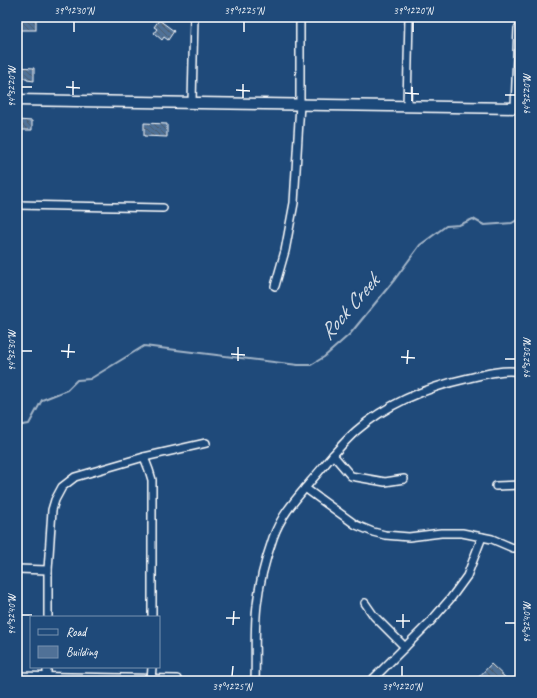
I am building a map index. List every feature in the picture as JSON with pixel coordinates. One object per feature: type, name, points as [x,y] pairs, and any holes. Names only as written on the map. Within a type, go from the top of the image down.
[{"type":"street","points":[[192,102],[194,17]]},
{"type":"street","points":[[275,286],[285,251],[294,203],[300,104],[300,17]]},
{"type":"street","points":[[407,106],[410,17]]},
{"type":"street","points":[[17,100],[517,108],[518,29]]},
{"type":"street","points":[[17,205],[163,208]]},
{"type":"street","points":[[255,681],[256,606],[273,537],[286,511],[333,455],[356,431],[391,406],[410,396],[456,381],[482,375],[506,371],[520,372]]},
{"type":"street","points":[[48,616],[48,570],[53,504],[62,487],[75,477],[144,457],[206,443]]},
{"type":"street","points":[[333,455],[351,476],[385,482],[404,479]]},
{"type":"street","points":[[144,457],[152,480],[152,616]]},
{"type":"street","points":[[496,486],[520,485]]},
{"type":"street","points":[[305,488],[356,525],[373,532],[398,537],[454,533],[482,537],[516,548],[520,555]]},
{"type":"street","points":[[371,681],[431,621],[466,576],[482,537]]},
{"type":"street","points":[[17,569],[48,570]]},
{"type":"street","points":[[365,604],[374,616],[405,647]]},
{"type":"street","points":[[47,668],[47,679]]},
{"type":"street","points":[[152,668],[152,680]]},
{"type":"street","points":[[17,676],[47,679],[177,679]]},
{"type":"building","points":[[17,18],[36,18],[36,30],[17,30]]},
{"type":"building","points":[[159,20],[174,31],[168,40],[164,37],[162,40],[154,33],[157,29],[154,27]]},
{"type":"building","points":[[17,67],[34,68],[34,81],[27,80],[27,78],[17,78]]},
{"type":"building","points":[[17,120],[32,121],[32,130],[17,130]]},
{"type":"building","points":[[144,123],[167,124],[167,137],[144,136]]},
{"type":"building","points":[[491,664],[509,681],[475,681]]},
{"type":"waterway","name":"Rock Creek","points":[[17,426],[29,424],[42,400],[67,390],[77,380],[90,379],[144,346],[298,365],[311,365],[324,357],[350,334],[395,279],[420,245],[446,226],[459,225],[473,219],[484,225],[512,223],[517,220],[520,221]]}]
